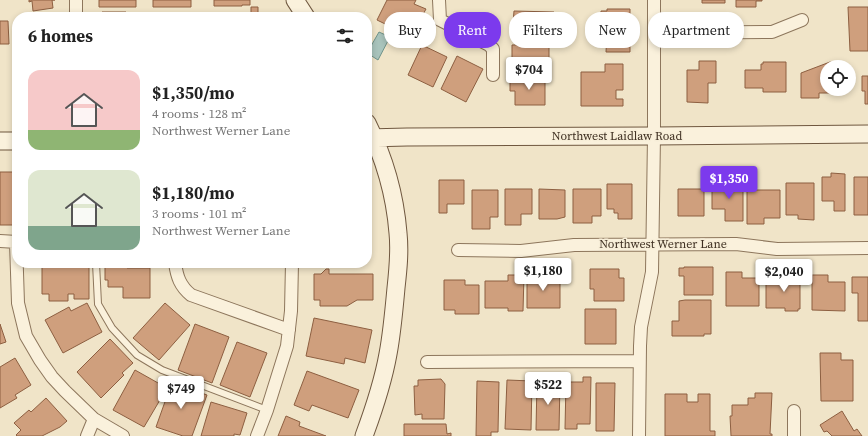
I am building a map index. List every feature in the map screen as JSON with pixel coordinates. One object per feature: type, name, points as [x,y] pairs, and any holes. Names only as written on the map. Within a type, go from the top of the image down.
[{"type":"main road","points":[[295,0],[303,12]]},
{"type":"main road","name":"Northwest Laidlaw Road","points":[[372,138],[868,134]]},
{"type":"main road","points":[[364,436],[376,404],[388,354],[395,303],[399,257],[398,233],[384,161],[372,140]]},
{"type":"main road","points":[[0,141],[12,141]]},
{"type":"street","points":[[76,0],[76,12]]},
{"type":"street","points":[[439,0],[440,20],[489,45],[493,49],[493,75]]},
{"type":"street","points":[[654,0],[654,12]]},
{"type":"street","points":[[744,32],[772,32],[802,20]]},
{"type":"street","points":[[639,436],[639,361],[641,327],[652,272],[654,48]]},
{"type":"street","points":[[0,241],[12,242]]},
{"type":"street","name":"Northwest Werner Lane","points":[[458,250],[520,251],[574,245],[736,244],[777,249],[868,248]]},
{"type":"street","points":[[17,268],[18,303],[26,336],[40,360],[52,377],[94,419],[123,436]]},
{"type":"street","points":[[176,268],[179,280],[184,289],[191,295],[289,330]]},
{"type":"street","points":[[257,436],[284,359],[289,330],[292,268]]},
{"type":"street","points":[[427,362],[639,361]]},
{"type":"street","points":[[794,411],[794,436]]},
{"type":"street","points":[[87,436],[94,419]]},
{"type":"lane","points":[[96,268],[98,304],[112,328],[137,355],[162,370],[267,410]]},
{"type":"water","points":[[379,32],[384,34],[384,48],[378,60],[372,56],[372,44]]},
{"type":"building","points":[[29,0],[52,0],[53,8],[33,11],[32,1],[29,2]]},
{"type":"building","points":[[99,0],[136,0],[136,7],[99,7]]},
{"type":"building","points":[[153,0],[191,0],[191,7],[153,7]]},
{"type":"building","points":[[214,0],[250,0],[250,5],[214,6]]},
{"type":"building","points":[[387,0],[416,0],[414,4],[426,9],[424,12],[384,12],[384,23],[377,20]]},
{"type":"building","points":[[702,0],[725,0],[725,3],[702,3]]},
{"type":"building","points":[[736,0],[762,1],[756,1],[756,7],[736,7]]},
{"type":"building","points":[[251,7],[258,7],[258,12],[251,12]]},
{"type":"building","points":[[848,7],[868,7],[868,51],[850,51]]},
{"type":"building","points":[[607,9],[630,9],[630,12],[601,12],[607,11]]},
{"type":"building","points":[[514,11],[554,12],[514,12]]},
{"type":"building","points":[[0,21],[8,21],[9,44],[0,44]]},
{"type":"building","points":[[421,48],[428,48],[447,57],[433,87],[408,75]]},
{"type":"building","points":[[512,48],[549,48],[549,73],[517,74],[517,66],[512,66]]},
{"type":"building","points":[[606,48],[630,48],[630,52],[606,52]]},
{"type":"building","points":[[457,56],[483,69],[466,102],[441,89]]},
{"type":"building","points":[[699,61],[716,61],[716,83],[708,83],[708,103],[687,102],[687,70],[699,70]]},
{"type":"building","points":[[763,62],[786,62],[786,92],[763,92],[763,88],[745,88],[745,70],[761,70],[761,64],[763,64]]},
{"type":"building","points":[[605,64],[623,64],[623,90],[616,90],[616,99],[623,99],[623,106],[581,106],[581,72],[605,72]]},
{"type":"building","points":[[820,66],[819,98],[801,98],[801,73]]},
{"type":"building","points":[[862,76],[868,76],[868,104],[865,104],[865,91],[862,91]]},
{"type":"building","points":[[545,78],[545,105],[515,105],[515,91],[510,91],[510,79]]},
{"type":"building","points":[[0,172],[12,172],[12,225],[0,225]]},
{"type":"building","points":[[831,173],[845,174],[845,211],[834,211],[834,201],[822,201],[822,177],[831,177]]},
{"type":"building","points":[[854,177],[868,177],[868,215],[854,215]]},
{"type":"building","points":[[439,180],[464,180],[464,204],[447,204],[447,213],[439,213]]},
{"type":"building","points":[[712,183],[743,183],[743,221],[725,221],[725,209],[712,209]]},
{"type":"building","points":[[786,183],[814,183],[814,220],[798,219],[798,215],[786,215]]},
{"type":"building","points":[[607,184],[632,184],[632,219],[618,219],[618,213],[614,213],[614,209],[607,209]]},
{"type":"building","points":[[505,189],[532,189],[532,214],[521,214],[521,225],[505,225]]},
{"type":"building","points":[[539,189],[565,190],[565,217],[557,219],[539,219]]},
{"type":"building","points":[[573,189],[601,189],[601,216],[592,216],[592,223],[573,223]]},
{"type":"building","points":[[678,189],[704,189],[704,216],[678,216]]},
{"type":"building","points":[[472,190],[498,190],[498,217],[490,217],[490,229],[472,229]]},
{"type":"building","points":[[747,190],[780,190],[780,218],[764,218],[764,224],[747,224]]},
{"type":"building","points":[[713,267],[713,295],[684,295],[684,276],[679,276],[679,268]]},
{"type":"building","points":[[42,268],[89,268],[89,299],[74,299],[74,294],[68,294],[68,301],[49,301],[49,294],[42,294]]},
{"type":"building","points":[[105,268],[150,268],[150,298],[123,298],[123,287],[108,287],[108,280],[105,280]]},
{"type":"building","points":[[326,269],[329,269],[329,274],[373,274],[373,300],[357,300],[347,306],[320,306],[320,300],[314,300],[314,274],[321,274]]},
{"type":"building","points":[[590,269],[619,269],[619,278],[624,278],[624,301],[594,301],[594,289],[590,289]]},
{"type":"building","points":[[726,272],[742,272],[742,278],[759,278],[759,306],[726,306]]},
{"type":"building","points":[[527,274],[550,274],[550,282],[560,282],[560,308],[527,308]]},
{"type":"building","points":[[508,275],[524,275],[523,311],[508,311],[508,308],[485,308],[485,281],[508,281]]},
{"type":"building","points":[[788,275],[800,275],[800,309],[798,309],[798,311],[785,311],[785,308],[766,308],[766,279],[788,279]]},
{"type":"building","points":[[812,275],[828,275],[828,282],[845,282],[845,311],[812,310]]},
{"type":"building","points":[[852,277],[868,277],[868,321],[858,321],[858,293],[852,293]]},
{"type":"building","points":[[444,280],[465,280],[465,285],[479,285],[479,314],[455,314],[455,310],[444,310]]},
{"type":"building","points":[[711,300],[711,334],[704,334],[704,336],[672,336],[672,321],[679,321],[679,301]]},
{"type":"building","points":[[87,303],[102,332],[63,353],[45,320],[69,307],[71,311]]},
{"type":"building","points":[[165,303],[190,325],[159,360],[133,338]]},
{"type":"building","points":[[585,309],[616,309],[616,344],[585,344]]},
{"type":"building","points":[[314,318],[372,330],[365,363],[345,358],[344,364],[306,356]]},
{"type":"building","points":[[0,324],[6,342],[0,344]]},
{"type":"building","points":[[195,324],[229,337],[212,383],[178,370]]},
{"type":"building","points":[[110,339],[133,363],[122,373],[124,375],[101,398],[77,372]]},
{"type":"building","points":[[237,342],[267,353],[250,397],[220,385]]},
{"type":"building","points":[[820,353],[841,353],[841,360],[853,360],[853,401],[821,401]]},
{"type":"building","points":[[15,358],[31,385],[15,395],[17,398],[0,408],[0,367]]},
{"type":"building","points":[[135,370],[167,388],[144,427],[113,410]]},
{"type":"building","points":[[307,371],[359,390],[348,418],[312,405],[309,411],[294,405]]},
{"type":"building","points":[[583,377],[591,377],[590,424],[577,424],[577,429],[565,429],[566,382],[583,382]]},
{"type":"building","points":[[441,379],[445,384],[444,419],[422,419],[422,414],[415,415],[414,386],[418,386],[418,380]]},
{"type":"building","points":[[507,380],[532,381],[531,430],[505,429]]},
{"type":"building","points":[[477,381],[499,382],[498,432],[491,432],[491,436],[476,436]]},
{"type":"building","points":[[537,381],[560,382],[559,430],[536,430]]},
{"type":"building","points":[[172,382],[207,395],[192,436],[183,436],[156,427]]},
{"type":"building","points":[[596,383],[615,383],[614,431],[596,431]]},
{"type":"building","points":[[755,393],[772,393],[770,434],[772,434],[772,436],[731,436],[730,416],[732,416],[732,405],[748,405],[748,398],[755,398]]},
{"type":"building","points":[[665,394],[687,394],[687,402],[698,402],[698,394],[710,394],[710,431],[715,431],[715,436],[665,436]]},
{"type":"building","points":[[46,398],[67,421],[60,427],[42,436],[17,436],[16,435],[21,430],[14,423],[29,410],[31,412]]},
{"type":"building","points":[[211,402],[247,413],[240,435],[201,436]]},
{"type":"building","points":[[842,411],[854,431],[857,429],[862,436],[832,436],[827,431],[824,432],[820,425]]},
{"type":"building","points":[[286,416],[300,422],[299,426],[326,436],[278,436]]},
{"type":"building","points":[[404,424],[446,424],[447,434],[451,433],[451,436],[404,436]]}]
